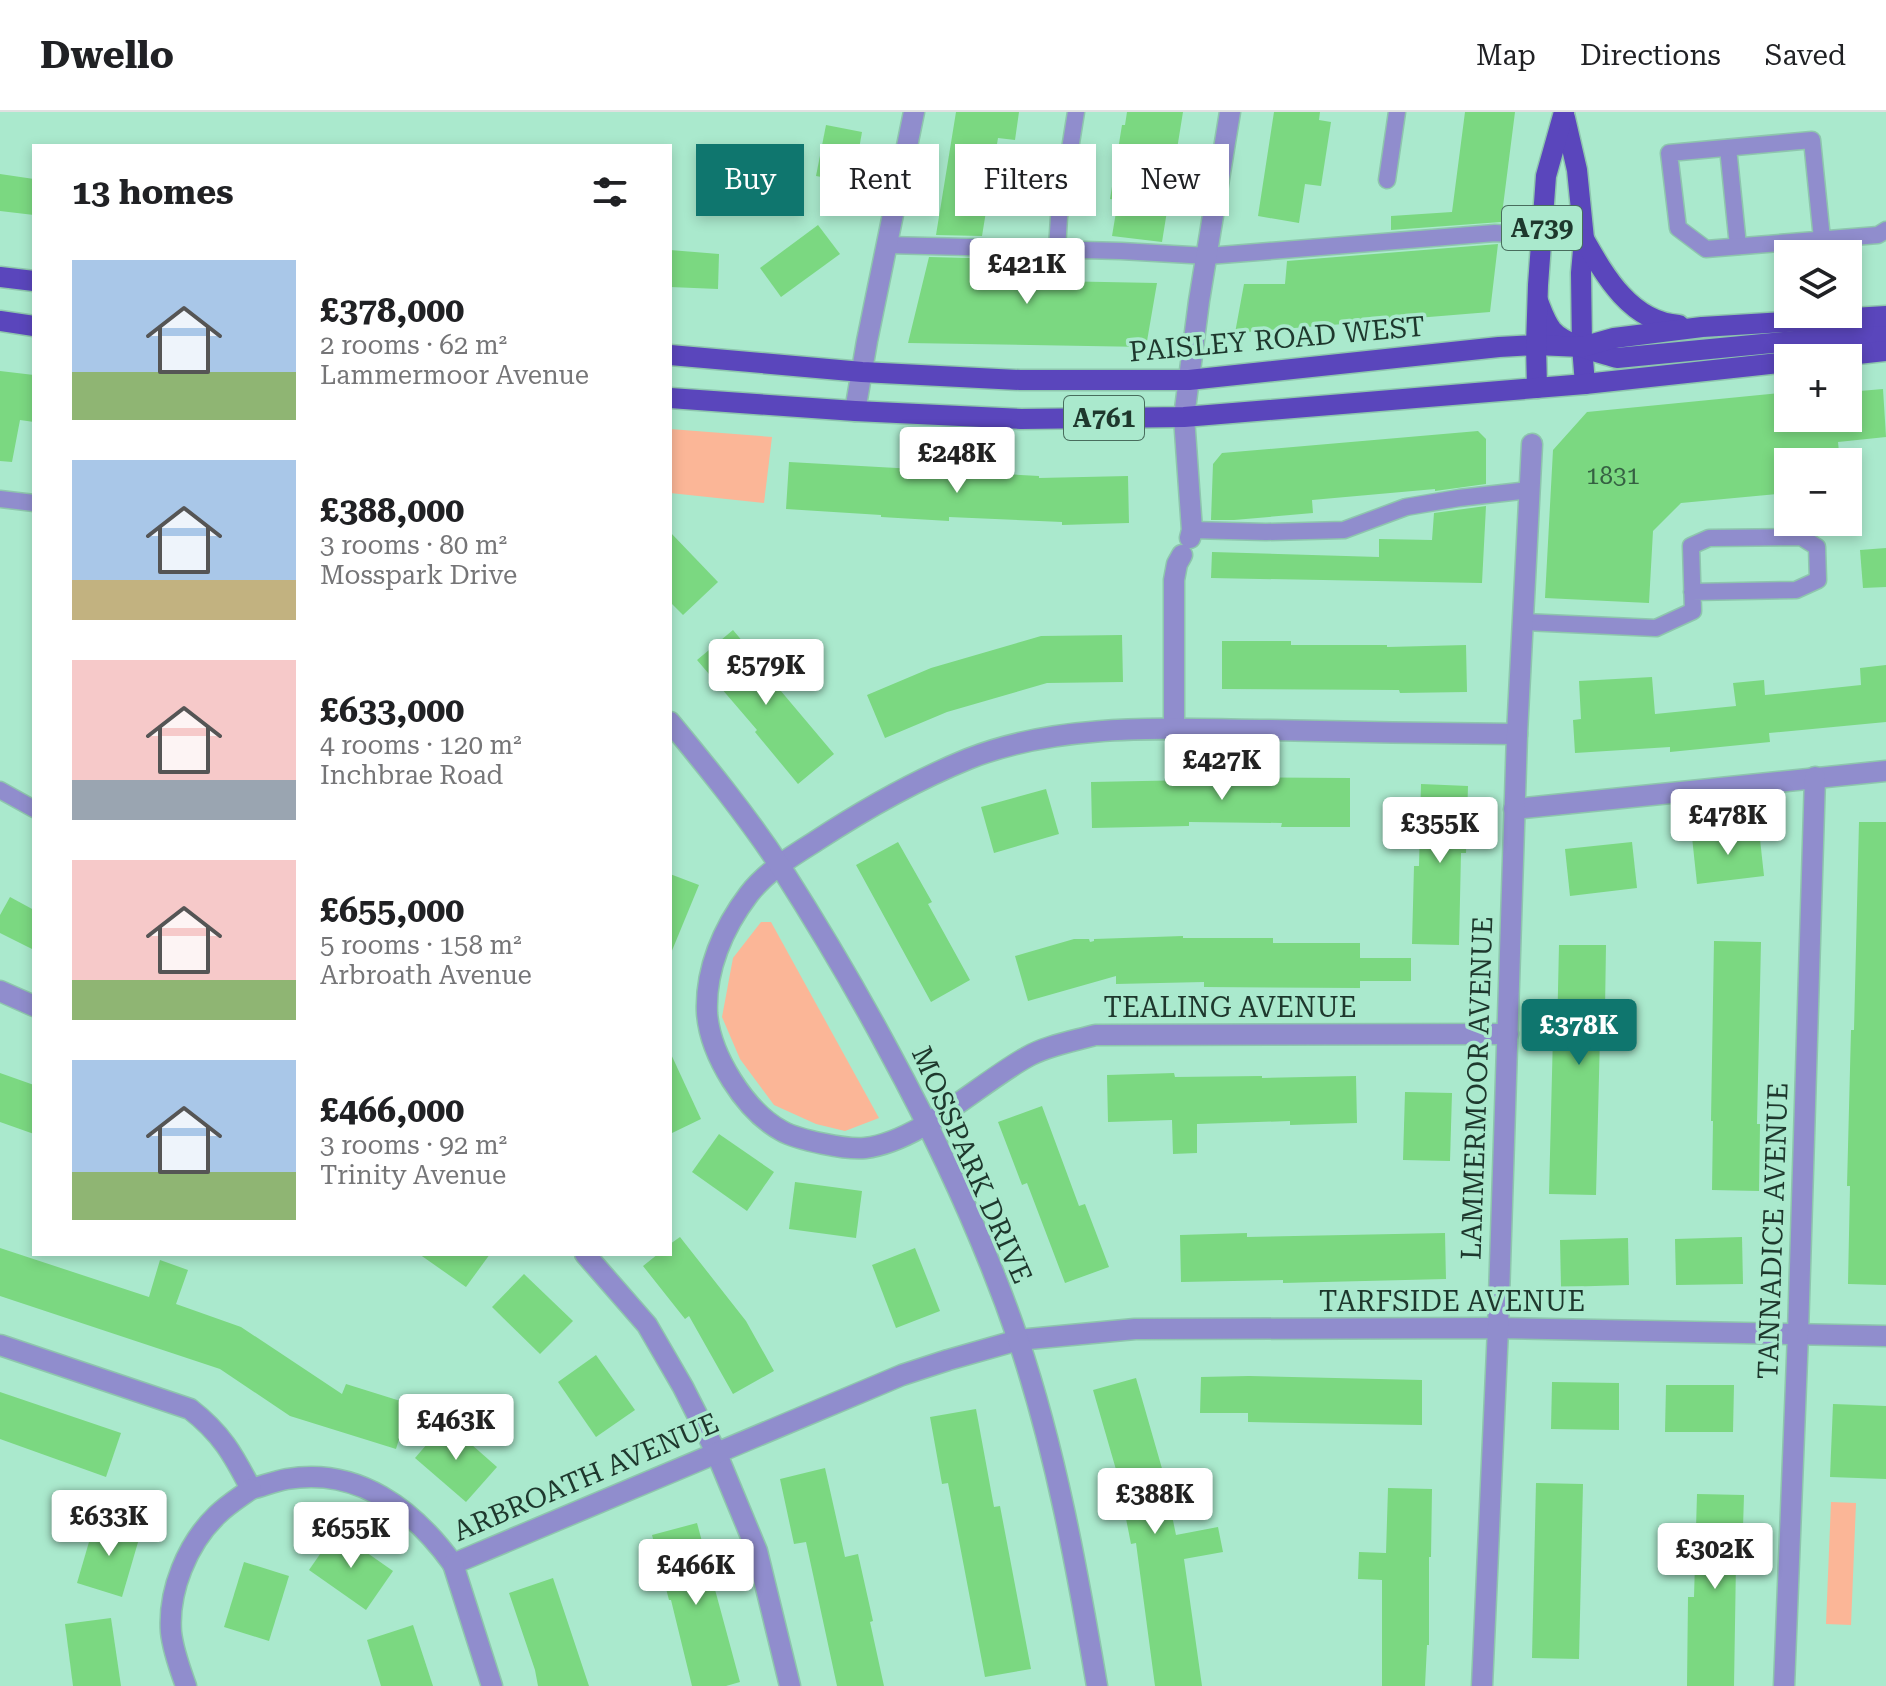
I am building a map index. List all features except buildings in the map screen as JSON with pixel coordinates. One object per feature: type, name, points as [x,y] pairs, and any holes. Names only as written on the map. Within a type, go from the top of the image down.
[{"type":"main road","name":"A739","points":[[1537,388],[1536,345],[1546,176],[1564,113]]},
{"type":"main road","name":"A739","points":[[1564,113],[1577,170],[1584,239],[1581,273],[1585,384]]},
{"type":"main road","points":[[1584,239],[1623,298],[1639,311],[1666,324],[1702,327]]},
{"type":"main road","points":[[0,277],[32,281]]},
{"type":"main road","points":[[1538,301],[1555,333],[1582,347],[1617,358],[1886,332]]},
{"type":"main road","name":"PAISLEY ROAD WEST","points":[[672,355],[862,372],[1020,380],[1189,380],[1536,345],[1582,347],[1614,338],[1702,327],[1886,316]]},
{"type":"main road","points":[[0,321],[32,326]]},
{"type":"main road","points":[[1862,354],[1886,351]]},
{"type":"main road","name":"A761","points":[[672,398],[1021,419],[1184,417],[1585,384],[1774,364]]},
{"type":"street","points":[[855,411],[914,112]]},
{"type":"street","points":[[1174,729],[1174,580],[1177,564],[1188,541],[1184,417],[1199,301],[1230,112]]},
{"type":"street","name":"LAMMERMOOR AVENUE","points":[[1482,1686],[1498,1328],[1517,734],[1532,444]]},
{"type":"street","name":"MOSSPARK DRIVE","points":[[672,724],[710,770],[779,865],[861,998],[928,1123],[970,1214],[1018,1340],[1056,1472],[1076,1563],[1097,1686]]},
{"type":"street","name":"TEALING AVENUE","points":[[1508,1034],[1095,1035],[1029,1055],[928,1123],[887,1144],[862,1148],[823,1144],[782,1131],[756,1110],[732,1082],[715,1051],[707,1014],[710,974],[724,932],[751,892],[779,865],[863,810],[924,777],[972,757],[1028,741],[1080,732],[1174,729],[1517,734]]},
{"type":"street","points":[[1514,809],[1886,771]]},
{"type":"street","name":"TANNADICE AVENUE","points":[[1784,1686],[1815,777]]},
{"type":"street","points":[[0,991],[32,1005]]},
{"type":"street","points":[[587,1256],[647,1325],[716,1452],[757,1551],[790,1686]]},
{"type":"street","name":"TARFSIDE AVENUE","points":[[1018,1340],[1148,1328],[1498,1328],[1886,1336]]},
{"type":"street","name":"ARBROATH AVENUE","points":[[251,1489],[288,1479],[321,1477],[355,1484],[386,1498],[413,1517],[453,1564],[902,1375],[1018,1340]]},
{"type":"street","points":[[0,1345],[190,1409],[209,1424],[232,1452],[251,1489],[217,1514],[199,1536],[181,1567],[172,1605],[171,1632],[186,1686]]},
{"type":"street","points":[[453,1564],[492,1686]]},
{"type":"lane","points":[[1057,249],[1059,217],[1076,112]]},
{"type":"lane","points":[[1387,180],[1397,112]]},
{"type":"lane","points":[[1822,239],[1812,140],[1669,153],[1678,228],[1706,249],[1878,235],[1886,230]]},
{"type":"lane","points":[[1728,148],[1738,246]]},
{"type":"lane","points":[[887,245],[1208,256],[1495,233],[1584,239]]},
{"type":"lane","points":[[1188,541],[1266,532],[1344,530],[1406,507],[1529,490]]},
{"type":"lane","points":[[0,499],[32,503]]},
{"type":"lane","points":[[1522,622],[1656,628],[1693,611],[1692,592],[1691,546],[1709,538],[1801,537],[1817,547],[1818,580],[1796,590],[1692,592]]},
{"type":"lane","points":[[0,790],[32,808]]},
{"type":"shaded area","points":[[672,429],[772,437],[764,503],[672,493]]},
{"type":"shaded area","points":[[761,922],[771,922],[879,1118],[845,1131],[816,1124],[774,1105],[740,1059],[722,1017],[733,958]]},
{"type":"shaded area","points":[[1831,1502],[1856,1503],[1851,1625],[1826,1624]]}]
